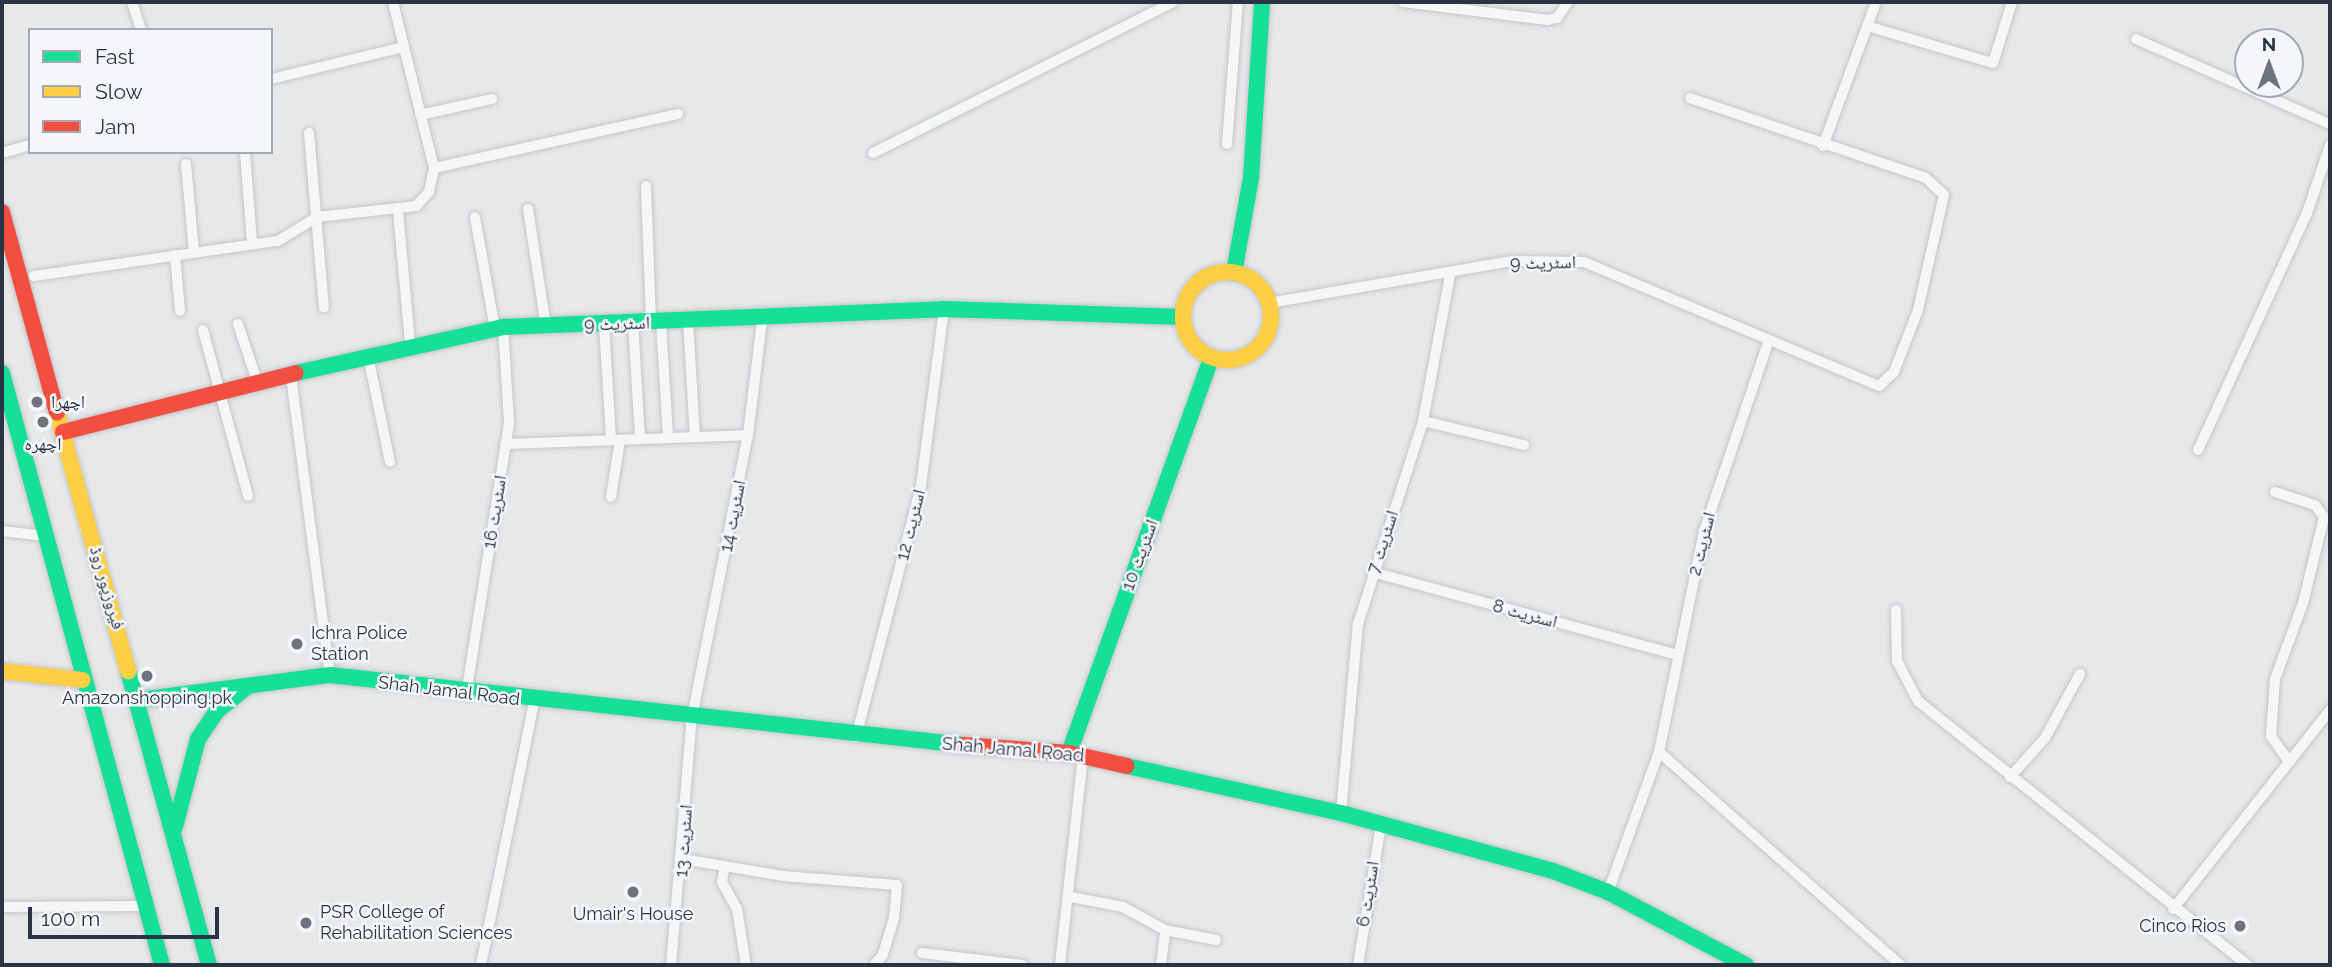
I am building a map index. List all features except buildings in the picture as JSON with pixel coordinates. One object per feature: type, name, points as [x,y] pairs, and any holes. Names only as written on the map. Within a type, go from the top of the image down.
[{"type":"main road","points":[[1234,272],[1251,178],[1262,2]]},
{"type":"main road","name":"فیروزپور روڈ","points":[[2,212],[175,827],[209,965]]},
{"type":"main road","points":[[1234,272],[1256,283],[1269,303],[1269,331],[1252,353],[1211,358],[1191,342],[1182,317],[1185,301],[1204,278],[1234,272]]},
{"type":"main road","name":"اسٹریٹ 9","points":[[63,432],[411,344],[499,328],[656,323],[763,313],[944,309],[1182,317]]},
{"type":"main road","name":"اسٹریٹ 10","points":[[1076,754],[1211,358]]},
{"type":"main road","points":[[2,373],[8,422],[45,536],[82,680],[162,965]]},
{"type":"main road","points":[[2,671],[82,680]]},
{"type":"main road","name":"Shah Jamal Road","points":[[139,700],[330,675],[466,695],[692,717],[856,737],[1076,754],[1341,813],[1608,892],[1746,965]]},
{"type":"main road","points":[[175,827],[198,739],[217,711],[248,686]]},
{"type":"street","points":[[132,2],[140,28]]},
{"type":"street","points":[[34,276],[278,241],[317,217],[398,211],[416,206],[429,192],[434,168],[393,2]]},
{"type":"street","points":[[873,153],[1173,2]]},
{"type":"street","points":[[1227,144],[1238,2]]},
{"type":"street","points":[[1410,2],[1548,20],[1557,18],[1568,2]]},
{"type":"street","points":[[1690,98],[1823,146],[1876,2]]},
{"type":"street","points":[[1867,26],[1993,63],[2012,2]]},
{"type":"street","points":[[2136,39],[2330,124]]},
{"type":"street","points":[[273,79],[403,47]]},
{"type":"street","points":[[420,115],[492,99]]},
{"type":"street","points":[[434,168],[678,114]]},
{"type":"street","points":[[309,133],[324,307]]},
{"type":"street","points":[[2198,450],[2307,213],[2330,145]]},
{"type":"street","points":[[2,153],[28,146]]},
{"type":"street","name":"اسٹریٹ 9","points":[[1269,303],[1450,275],[1513,261],[1584,262],[1768,343],[1879,386],[1894,372],[1918,310],[1944,195],[1926,178],[1823,146]]},
{"type":"street","points":[[245,154],[252,243]]},
{"type":"street","points":[[186,164],[194,252]]},
{"type":"street","points":[[646,186],[668,438]]},
{"type":"street","points":[[528,209],[546,326]]},
{"type":"street","points":[[398,211],[411,344]]},
{"type":"street","name":"اسٹریٹ 16","points":[[466,695],[505,444],[511,384],[475,217]]},
{"type":"street","points":[[175,255],[180,311]]},
{"type":"street","name":"اسٹریٹ 7","points":[[1341,813],[1350,678],[1373,572],[1423,421],[1450,275]]},
{"type":"street","name":"اسٹریٹ 12","points":[[856,737],[921,486],[944,309]]},
{"type":"street","name":"اسٹریٹ 14","points":[[692,717],[748,435],[763,313]]},
{"type":"street","points":[[688,321],[695,437]]},
{"type":"street","points":[[633,323],[640,439]]},
{"type":"street","points":[[238,324],[258,384]]},
{"type":"street","points":[[604,324],[615,440],[611,497]]},
{"type":"street","points":[[203,330],[224,392],[248,496]]},
{"type":"street","name":"اسٹریٹ 2","points":[[1608,892],[1658,752],[1703,531],[1768,343]]},
{"type":"street","points":[[368,356],[390,462]]},
{"type":"street","points":[[291,376],[330,675]]},
{"type":"street","points":[[1423,421],[1524,445]]},
{"type":"street","points":[[505,444],[748,435]]},
{"type":"street","points":[[2275,492],[2315,505],[2324,517],[2303,603],[2274,679],[2271,736],[2289,762]]},
{"type":"street","points":[[2,531],[45,536]]},
{"type":"street","name":"اسٹریٹ 8","points":[[1373,572],[1677,654]]},
{"type":"street","points":[[1896,610],[1894,644],[1905,682],[1918,701],[2173,909],[2248,965]]},
{"type":"street","points":[[2010,777],[2045,738],[2080,674]]},
{"type":"street","points":[[481,965],[534,702]]},
{"type":"street","points":[[2173,909],[2330,710]]},
{"type":"street","name":"اسٹریٹ 13","points":[[671,965],[683,859],[692,717]]},
{"type":"street","points":[[1658,752],[1902,965]]},
{"type":"street","points":[[1060,965],[1071,897],[1076,754]]},
{"type":"street","name":"اسٹریٹ 6","points":[[1358,965],[1381,824]]},
{"type":"street","points":[[683,859],[897,885],[891,930],[873,965]]},
{"type":"street","points":[[724,866],[722,882],[737,909],[746,965]]},
{"type":"street","points":[[1071,897],[1123,907],[1165,930],[1216,940]]},
{"type":"street","points":[[2,907],[144,906]]},
{"type":"street","points":[[1161,965],[1165,930]]},
{"type":"street","points":[[922,953],[963,956],[962,964],[1022,965]]},
{"type":"traffic: fast","points":[[1234,273],[1251,178],[1262,2]]},
{"type":"traffic: fast","points":[[296,373],[503,327],[944,309],[1182,317]]},
{"type":"traffic: fast","points":[[1069,753],[1211,358]]},
{"type":"traffic: fast","points":[[2,373],[162,965]]},
{"type":"traffic: fast","points":[[128,671],[209,965]]},
{"type":"traffic: fast","points":[[139,700],[330,675],[964,745]]},
{"type":"traffic: fast","points":[[175,827],[198,739],[217,711],[248,686]]},
{"type":"traffic: fast","points":[[1127,766],[1341,813],[1553,871],[1608,892],[1746,965]]},
{"type":"traffic: slow","points":[[1227,272],[1244,275],[1258,285],[1268,299],[1271,316],[1268,333],[1258,347],[1244,357],[1227,360],[1210,357],[1196,347],[1186,333],[1183,316],[1186,299],[1196,285],[1210,275],[1227,272]]},
{"type":"traffic: slow","points":[[57,413],[128,671]]},
{"type":"traffic: slow","points":[[2,671],[82,680]]},
{"type":"traffic: jam","points":[[2,212],[57,413]]},
{"type":"traffic: jam","points":[[63,432],[296,373]]},
{"type":"traffic: jam","points":[[964,745],[1069,753],[1127,766]]},
{"type":"place","name":"اچھرا","points":[[37,402]]},
{"type":"place","name":"اچھرہ","points":[[43,422]]},
{"type":"place","name":"Ichra Police Station","points":[[297,644]]},
{"type":"place","name":"Amazonshopping.pk","points":[[147,676]]},
{"type":"place","name":"Umair's House","points":[[633,892]]},
{"type":"place","name":"PSR College of Rehabilitation Sciences","points":[[306,923]]},
{"type":"place","name":"Cinco Rios","points":[[2240,926]]}]
